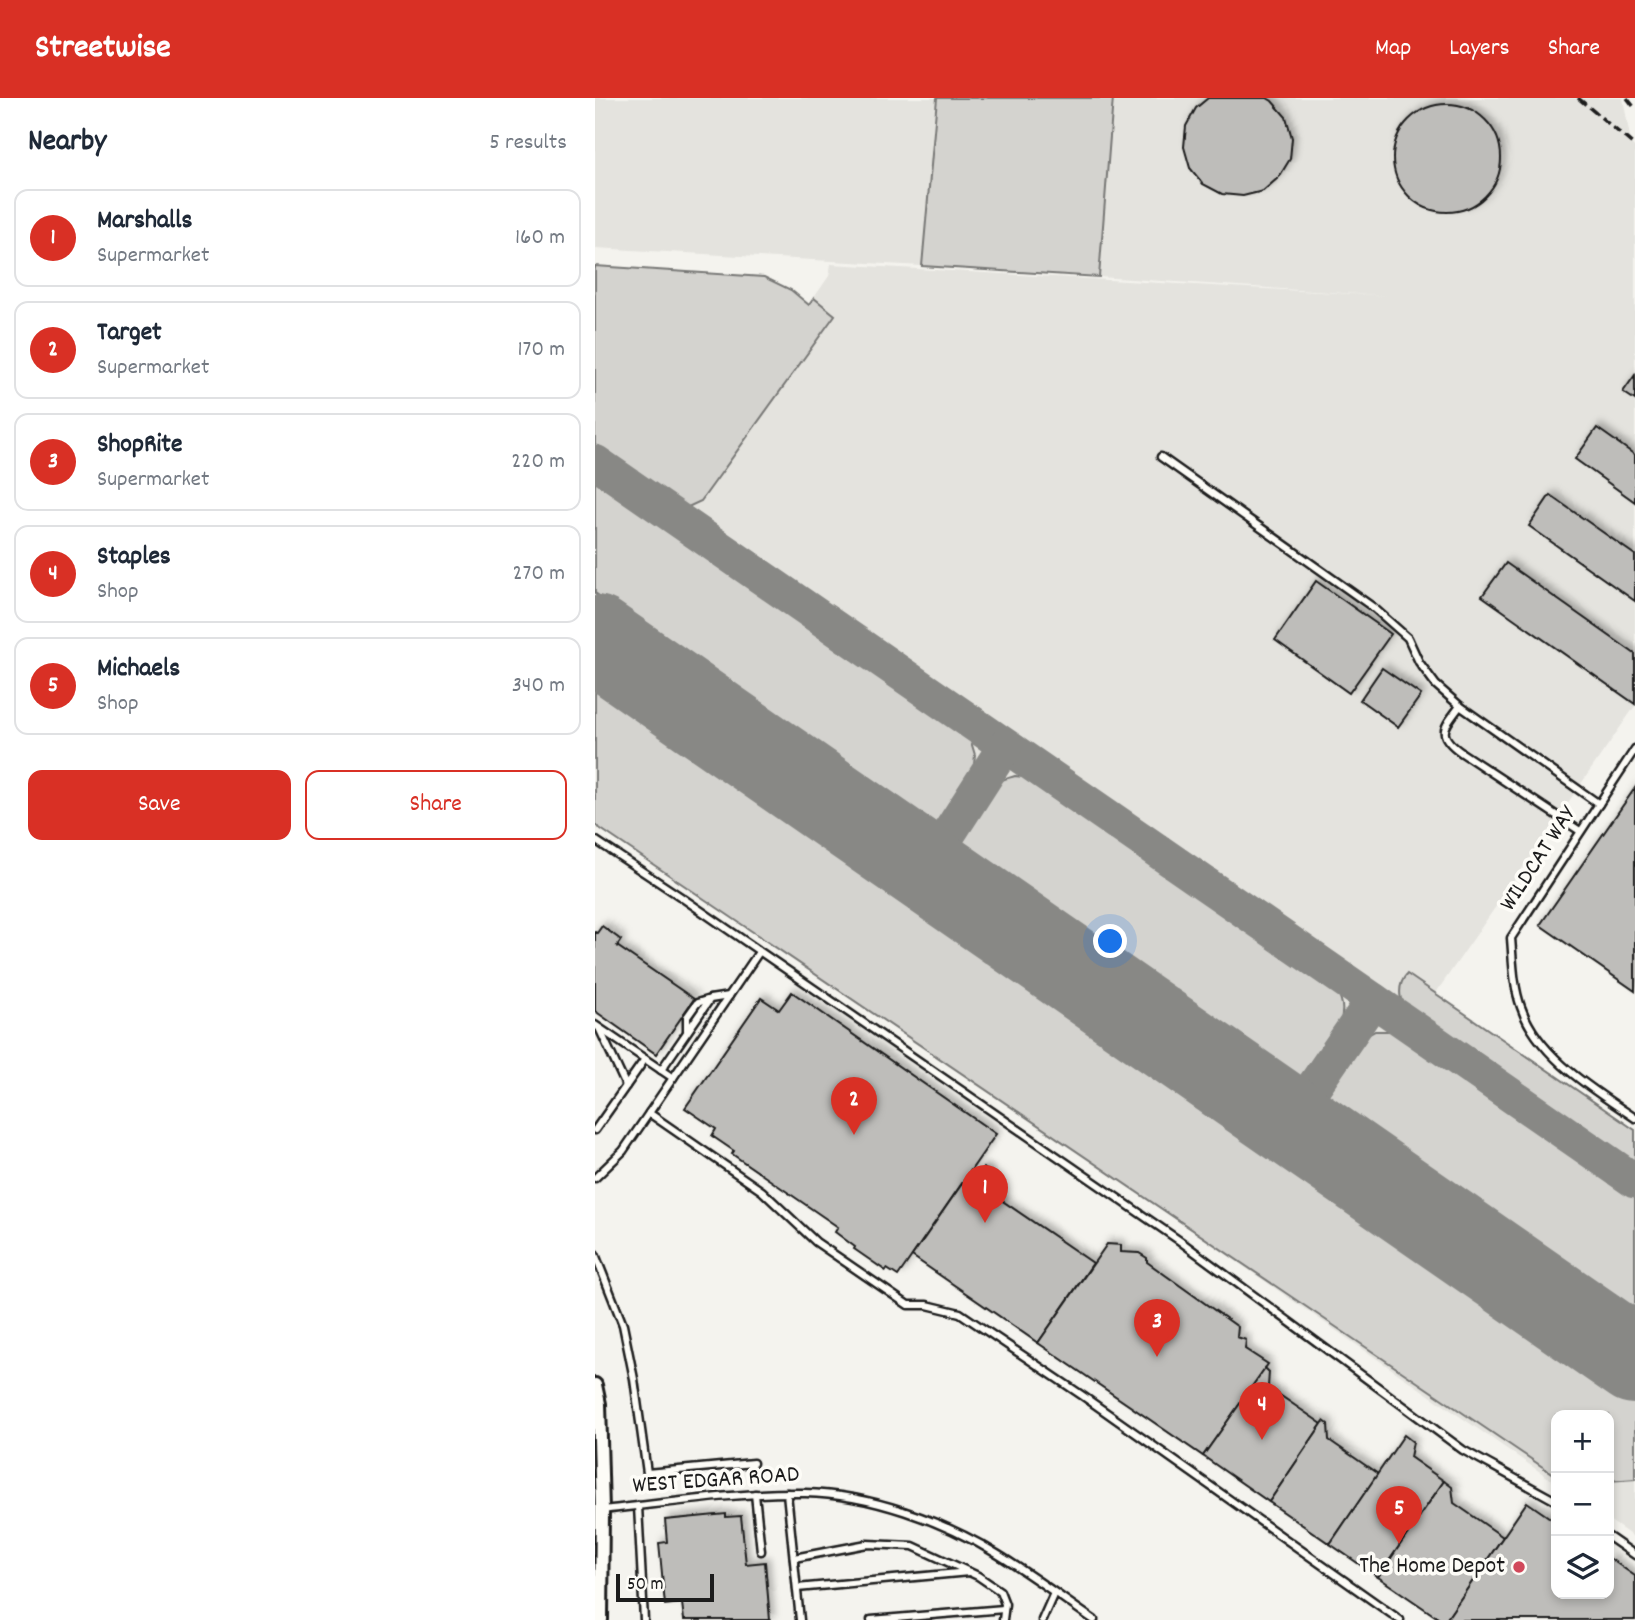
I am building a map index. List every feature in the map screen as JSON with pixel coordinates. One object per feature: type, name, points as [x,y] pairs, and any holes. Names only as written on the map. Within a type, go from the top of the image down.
[{"type":"street","points":[[595,1385],[599,1404],[602,1510],[601,1620]]},
{"type":"lane","points":[[1161,457],[1374,608],[1408,638],[1419,662],[1436,685],[1460,706],[1599,804]]},
{"type":"lane","points":[[1460,706],[1444,727],[1446,740],[1580,831]]},
{"type":"lane","name":"WILDCAT WAY","points":[[1635,749],[1511,938],[1521,1009],[1536,1033],[1565,1070],[1635,1118]]},
{"type":"lane","points":[[595,841],[1015,1125],[1179,1241],[1463,1450],[1551,1498]]},
{"type":"lane","points":[[595,1178],[623,1152],[759,952]]},
{"type":"lane","points":[[661,1070],[710,999],[729,996]]},
{"type":"lane","points":[[597,1026],[673,1078]]},
{"type":"lane","points":[[597,1026],[626,1086]]},
{"type":"lane","points":[[595,1130],[645,1059]]},
{"type":"lane","points":[[649,1113],[762,1191],[815,1242],[908,1306],[927,1306],[960,1313],[1083,1396],[1400,1620]]},
{"type":"lane","points":[[595,1254],[624,1325],[646,1473],[753,1463]]},
{"type":"lane","points":[[786,1493],[800,1620]]},
{"type":"lane","name":"WEST EDGAR ROAD","points":[[602,1510],[755,1494],[807,1493],[861,1499],[920,1517],[995,1553],[1094,1620]]},
{"type":"lane","points":[[755,1494],[761,1551]]},
{"type":"lane","points":[[638,1506],[644,1620]]},
{"type":"lane","points":[[1614,1540],[1635,1555]]},
{"type":"lane","points":[[794,1558],[867,1544],[913,1546],[971,1572],[1000,1591],[1004,1609],[1003,1620]]},
{"type":"lane","points":[[797,1588],[971,1572]]},
{"type":"lane","points":[[1042,1620],[1055,1592]]},
{"type":"lane","points":[[871,1620],[1004,1609]]},
{"type":"shaded area","points":[[595,98],[937,98],[922,266],[595,248]]},
{"type":"shaded area","points":[[937,98],[1113,98],[1099,277],[922,266]]},
{"type":"shaded area","points":[[1113,98],[1623,98],[1631,143],[1635,148],[1635,706],[1433,997],[1635,1137],[1635,1538],[1614,1523],[1614,1410],[1551,1410],[1551,1480],[933,1051],[595,821],[595,266],[764,277],[791,290],[809,305],[829,276],[831,264],[1390,296],[1099,277]]},
{"type":"shaded area","points":[[595,266],[764,277],[791,290],[809,305],[814,298],[835,315],[701,501],[688,507],[673,508],[595,453]]},
{"type":"shaded area","points":[[595,478],[969,735],[975,755],[973,773],[936,825],[931,826],[595,593]]},
{"type":"shaded area","points":[[595,683],[1635,1403],[1635,1479],[1614,1481],[1614,1410],[1551,1410],[1551,1473],[595,825]]},
{"type":"shaded area","points":[[1015,776],[1031,778],[1336,990],[1341,1001],[1340,1025],[1327,1048],[1304,1078],[1299,1081],[959,845],[957,840],[960,834],[987,793],[998,782]]},
{"type":"shaded area","points":[[1407,974],[1635,1130],[1635,1173],[1412,1019],[1404,1009],[1400,991]]},
{"type":"shaded area","points":[[1375,1031],[1393,1031],[1400,1034],[1635,1198],[1635,1313],[1327,1100],[1326,1090],[1329,1084],[1361,1039]]},
{"type":"building","points":[[1208,98],[1267,98],[1286,117],[1292,138],[1290,159],[1279,177],[1263,191],[1243,196],[1222,194],[1203,184],[1190,168],[1184,147],[1186,126],[1196,108]]},
{"type":"building","points":[[1447,104],[1467,109],[1485,120],[1496,138],[1501,158],[1496,178],[1485,196],[1467,207],[1447,212],[1427,207],[1409,196],[1398,178],[1393,158],[1398,138],[1409,120],[1427,109]]},
{"type":"building","points":[[1635,375],[1635,400],[1623,392]]},
{"type":"building","points":[[1597,428],[1635,455],[1635,502],[1575,459]]},
{"type":"building","points":[[1550,495],[1635,555],[1635,601],[1529,526]]},
{"type":"building","points":[[1506,563],[1635,654],[1635,704],[1482,596]]},
{"type":"building","points":[[1316,581],[1391,634],[1349,693],[1275,640]]},
{"type":"building","points":[[1382,668],[1421,695],[1398,727],[1360,700]]},
{"type":"building","points":[[1635,788],[1635,991],[1540,925]]},
{"type":"building","points":[[602,926],[621,940],[617,946],[694,999],[656,1054],[595,1011],[595,932]]},
{"type":"building","points":[[792,992],[996,1134],[898,1276],[854,1249],[855,1247],[835,1232],[838,1227],[732,1154],[734,1151],[712,1136],[716,1129],[685,1108],[761,998],[779,1010]]},
{"type":"building","points":[[983,1168],[988,1171],[988,1191],[1093,1263],[1038,1343],[912,1256],[966,1178],[973,1182]]},
{"type":"building","points":[[1107,1244],[1121,1245],[1121,1252],[1139,1253],[1147,1258],[1147,1262],[1238,1327],[1237,1337],[1246,1340],[1245,1349],[1268,1364],[1203,1456],[1038,1343]]},
{"type":"building","points":[[1265,1368],[1269,1372],[1268,1387],[1322,1424],[1269,1502],[1203,1456]]},
{"type":"building","points":[[1324,1421],[1328,1424],[1329,1440],[1378,1474],[1330,1544],[1269,1502]]},
{"type":"building","points":[[1404,1435],[1413,1442],[1410,1457],[1444,1481],[1378,1577],[1330,1544]]},
{"type":"building","points":[[1444,1481],[1452,1487],[1454,1503],[1503,1537],[1446,1620],[1441,1620],[1378,1577]]},
{"type":"building","name":"The Home Depot","points":[[1527,1502],[1551,1519],[1551,1599],[1614,1599],[1614,1561],[1635,1576],[1635,1620],[1446,1620]]},
{"type":"building","points":[[726,1514],[726,1517],[741,1516],[746,1564],[765,1562],[770,1620],[684,1620],[682,1603],[665,1605],[659,1543],[667,1542],[665,1520]]},
{"type":"taxiway","points":[[595,462],[1635,1181]]},
{"type":"taxiway","points":[[926,869],[1005,746]]},
{"type":"taxiway","points":[[1290,1121],[1373,1000]]},
{"type":"runway","points":[[595,639],[1635,1360]]},
{"type":"railway","points":[[1578,98],[1635,146]]},
{"type":"railway","points":[[1627,98],[1635,108]]},
{"type":"place","name":"Target","points":[[854,1135]]},
{"type":"place","name":"Marshalls","points":[[985,1223]]},
{"type":"place","name":"ShopRite","points":[[1157,1357]]},
{"type":"place","name":"Staples","points":[[1262,1440]]},
{"type":"place","name":"Michaels","points":[[1399,1544]]},
{"type":"place","name":"The Home Depot","points":[[1519,1567]]}]
